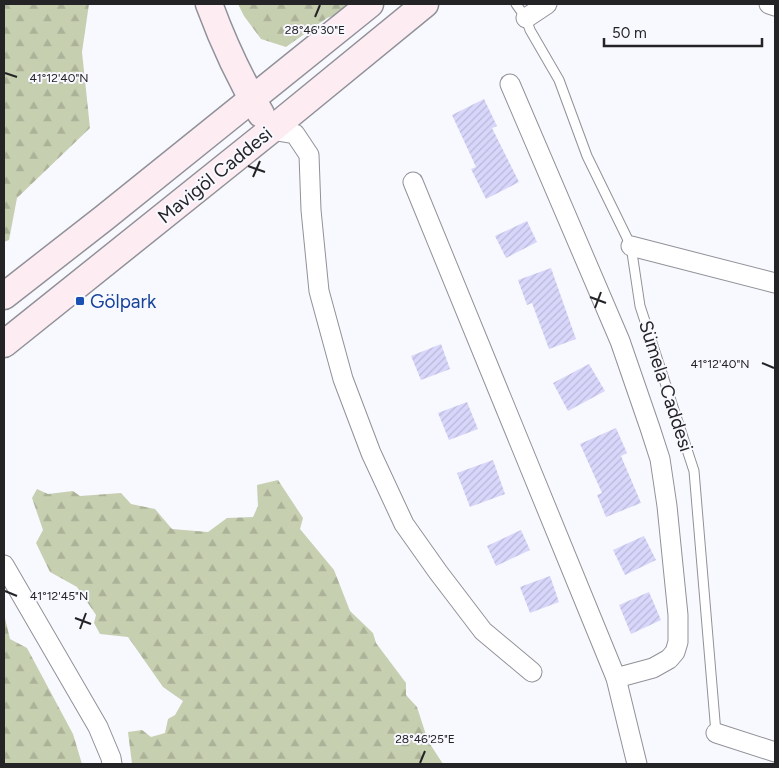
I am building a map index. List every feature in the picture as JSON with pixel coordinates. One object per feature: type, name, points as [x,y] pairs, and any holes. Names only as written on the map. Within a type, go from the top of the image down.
[{"type":"main road","points":[[209,4],[222,38],[252,100],[271,130]]},
{"type":"main road","name":"Mavigöl Caddesi","points":[[4,296],[370,4]]},
{"type":"main road","name":"Mavigöl Caddesi","points":[[4,344],[426,4]]},
{"type":"street","points":[[521,11],[547,4]]},
{"type":"street","points":[[769,4],[775,6]]},
{"type":"street","points":[[510,84],[620,341],[660,459],[667,506],[678,615],[678,642],[675,652],[669,659],[653,668],[616,678]]},
{"type":"street","points":[[271,130],[295,134],[309,155],[311,210],[319,291],[343,379],[371,453],[404,524],[483,630],[532,672]]},
{"type":"street","points":[[413,182],[616,678],[637,764]]},
{"type":"street","points":[[631,246],[775,283]]},
{"type":"street","points":[[4,565],[98,727],[112,764]]},
{"type":"street","name":"Sümela Caddesi","points":[[716,733],[775,752]]},
{"type":"lane","name":"Sümela Caddesi","points":[[521,11],[559,80],[587,156],[631,246],[640,306],[694,471],[716,733]]},
{"type":"green space","points":[[4,4],[89,4],[82,52],[90,128],[17,198],[9,240],[4,242]]},
{"type":"green space","points":[[238,4],[353,4],[348,11],[327,18],[286,47],[261,39],[244,16]]},
{"type":"green space","points":[[278,480],[303,518],[300,529],[334,570],[350,611],[373,633],[376,643],[406,683],[406,695],[417,707],[428,741],[443,764],[132,764],[128,732],[142,730],[151,737],[165,733],[168,719],[175,715],[183,701],[163,687],[128,637],[100,634],[94,623],[96,615],[77,587],[50,572],[36,543],[43,530],[32,498],[37,489],[48,494],[73,491],[80,496],[121,493],[131,504],[155,509],[172,529],[208,532],[227,518],[253,517],[258,506],[257,485]]},
{"type":"green space","points":[[4,614],[10,639],[27,648],[73,734],[82,764],[4,764]]},
{"type":"building","points":[[484,99],[497,126],[492,128],[519,182],[486,199],[471,169],[476,167],[452,115]]},
{"type":"building","points":[[527,221],[537,242],[506,258],[495,236]]},
{"type":"building","points":[[551,268],[576,339],[549,349],[532,303],[527,305],[518,280]]},
{"type":"building","points":[[441,344],[450,369],[421,380],[411,356]]},
{"type":"building","points":[[589,364],[605,391],[568,411],[553,383]]},
{"type":"building","points":[[467,402],[478,429],[449,440],[438,413]]},
{"type":"building","points":[[616,428],[627,453],[621,456],[641,503],[606,517],[597,495],[602,493],[580,444]]},
{"type":"building","points":[[493,460],[505,494],[470,507],[457,473]]},
{"type":"building","points":[[521,530],[530,550],[496,566],[487,546]]},
{"type":"building","points":[[644,536],[656,560],[625,575],[613,550]]},
{"type":"building","points":[[550,576],[559,602],[530,613],[520,587]]},
{"type":"building","points":[[649,592],[661,620],[631,634],[619,605]]},
{"type":"place","name":"Gölpark","points":[[80,301]]}]
